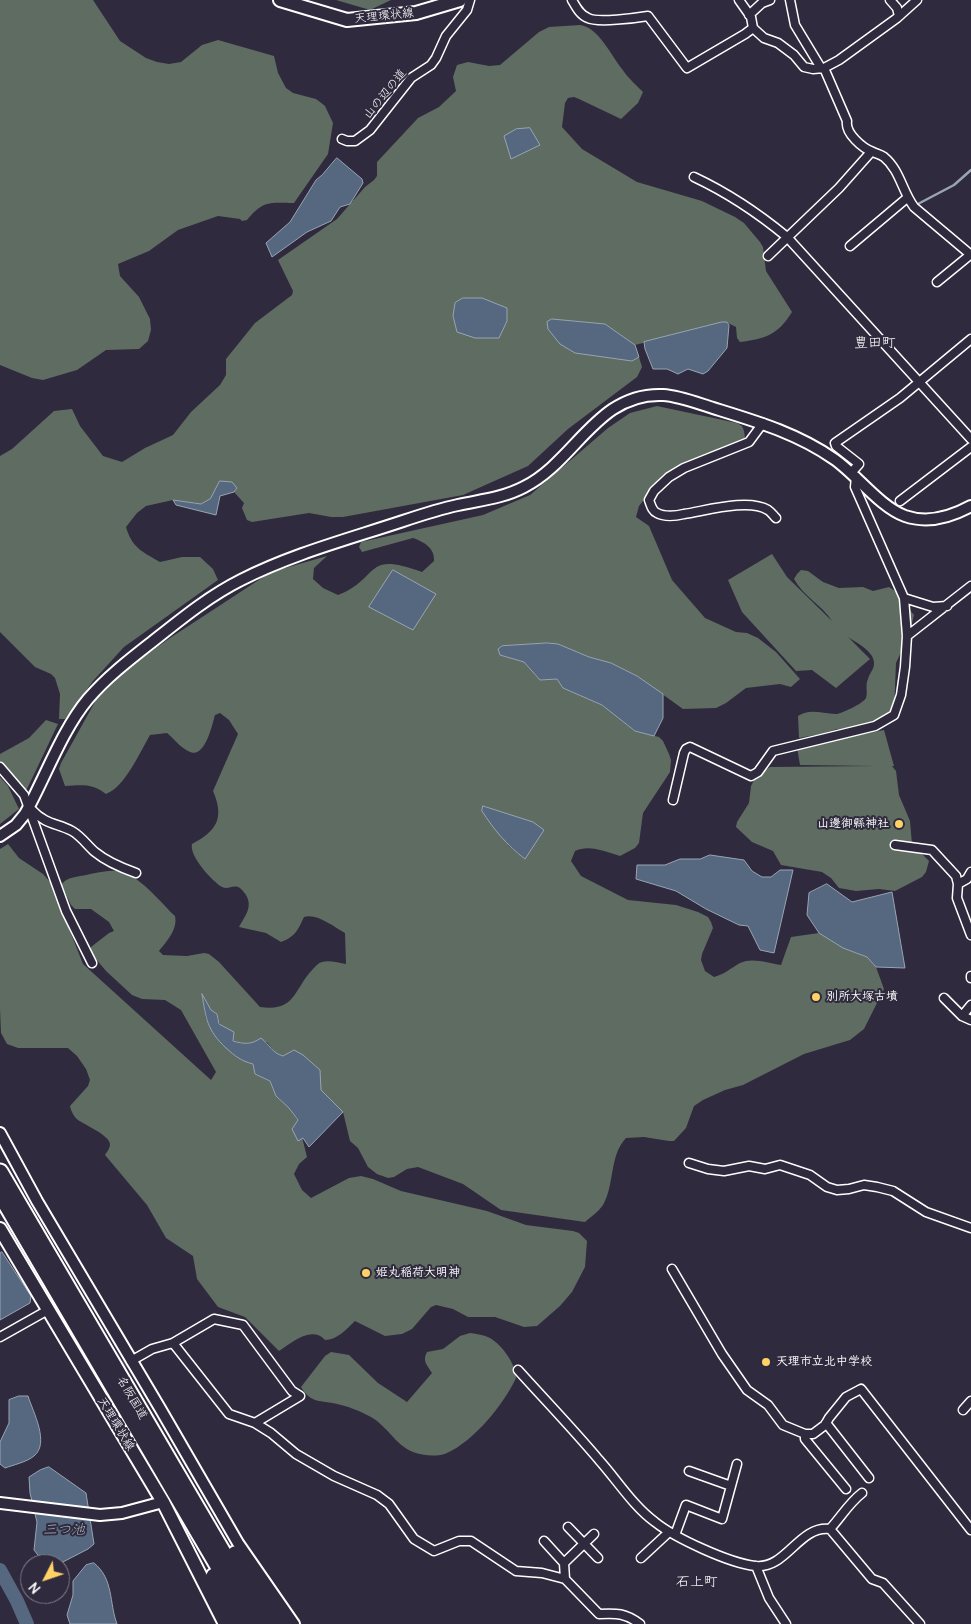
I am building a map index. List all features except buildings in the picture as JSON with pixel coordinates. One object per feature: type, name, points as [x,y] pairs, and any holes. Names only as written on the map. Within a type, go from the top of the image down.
[{"type":"highway","name":"名阪国道","points":[[0,1172],[265,1624]]},
{"type":"highway","name":"名阪国道","points":[[0,1194],[252,1624]]},
{"type":"highway","points":[[98,1361],[124,1413],[192,1531],[237,1624]]},
{"type":"highway","points":[[149,1426],[281,1624]]},
{"type":"main road","name":"天理環状線","points":[[280,0],[347,20],[416,13],[460,0]]},
{"type":"main road","name":"天理環状線","points":[[0,1229],[163,1502],[225,1624]]},
{"type":"street","name":"山の辺の道","points":[[342,138],[347,141],[355,141],[370,130],[412,78],[436,58],[446,36],[468,10],[470,0]]},
{"type":"street","points":[[572,0],[581,13],[595,21],[648,16],[687,68],[753,28]]},
{"type":"street","points":[[738,0],[749,15],[753,28],[764,38],[778,43],[794,55],[804,67],[822,68],[838,60],[899,16],[917,0]]},
{"type":"street","points":[[749,15],[762,3],[770,0]]},
{"type":"street","points":[[790,0],[795,25],[822,68],[847,121],[848,131],[871,152],[882,155],[892,166],[900,179],[907,198],[914,207],[971,255],[937,282]]},
{"type":"street","points":[[890,0],[897,8],[899,16]]},
{"type":"street","points":[[768,256],[839,188],[871,152]]},
{"type":"street","points":[[694,177],[724,192],[761,215],[787,237],[971,439]]},
{"type":"street","points":[[850,246],[907,198]]},
{"type":"street","points":[[673,800],[684,753],[690,747],[751,776],[758,772],[772,751],[876,726],[894,716],[901,695],[907,636],[904,598],[855,487],[854,475],[860,464],[836,446],[835,442],[900,398],[971,339]]},
{"type":"street","points":[[0,836],[16,825],[25,814],[76,716],[100,686],[118,668],[216,594],[241,580],[296,557],[411,518],[510,494],[548,471],[603,416],[613,408],[634,398],[652,395],[682,398],[764,423],[801,438],[834,459],[886,504],[905,516],[923,519],[940,518],[954,515],[971,506]]},
{"type":"street","points":[[764,423],[749,442],[684,468],[669,477],[654,491],[649,500],[656,513],[663,515],[675,516],[742,505],[757,506],[768,510],[776,518]]},
{"type":"street","points":[[900,500],[971,447]]},
{"type":"street","points":[[907,636],[948,606],[971,586]]},
{"type":"street","points":[[904,598],[933,607],[948,606]]},
{"type":"street","points":[[0,766],[24,794],[66,911],[92,963]]},
{"type":"street","points":[[29,807],[38,816],[50,823],[73,832],[96,854],[136,873]]},
{"type":"street","points":[[895,845],[932,850],[956,876],[958,884],[957,898],[971,935]]},
{"type":"street","points":[[958,884],[967,879],[971,872]]},
{"type":"street","points":[[944,998],[962,1016],[971,1020]]},
{"type":"street","points":[[962,1016],[971,1005]]},
{"type":"street","points":[[0,1133],[37,1202],[238,1544],[294,1624]]},
{"type":"street","points":[[689,1163],[708,1169],[724,1171],[749,1166],[765,1169],[780,1165],[810,1175],[826,1187],[837,1190],[864,1185],[877,1187],[893,1191],[926,1212],[971,1228]]},
{"type":"street","points":[[672,1269],[722,1354],[747,1390],[768,1405],[783,1425],[805,1434],[813,1434],[820,1430],[846,1397],[861,1389],[971,1530]]},
{"type":"street","points":[[0,1337],[48,1310]]},
{"type":"street","points":[[131,1361],[152,1349],[173,1343],[214,1319],[243,1325],[292,1391],[300,1396],[255,1423]]},
{"type":"street","points":[[173,1343],[229,1414],[255,1423],[271,1433],[296,1454],[334,1476],[377,1495],[389,1504],[414,1539],[428,1549],[434,1551],[459,1541],[471,1541],[516,1571],[542,1573],[565,1579],[599,1614],[618,1614],[630,1617],[640,1624]]},
{"type":"street","points":[[518,1370],[642,1511],[654,1522],[672,1533],[726,1559],[756,1566],[772,1565],[813,1531],[823,1528],[830,1529],[872,1579],[883,1583],[920,1624]]},
{"type":"street","points":[[963,1410],[971,1401]]},
{"type":"street","points":[[826,1422],[869,1478]]},
{"type":"street","points":[[805,1434],[805,1438],[846,1489]]},
{"type":"street","points":[[641,1558],[672,1533],[686,1505],[722,1519],[737,1464]]},
{"type":"street","points":[[689,1471],[731,1486]]},
{"type":"street","points":[[830,1529],[853,1500],[862,1493]]},
{"type":"street","points":[[0,1503],[100,1515],[122,1513],[163,1502]]},
{"type":"street","points":[[568,1527],[598,1558]]},
{"type":"street","points":[[564,1563],[594,1534]]},
{"type":"street","points":[[544,1541],[564,1563],[565,1579]]},
{"type":"street","points":[[756,1566],[769,1598],[786,1624]]},
{"type":"green space","points":[[0,0],[93,0],[120,41],[146,58],[157,62],[169,64],[181,62],[202,45],[218,40],[274,56],[278,73],[286,88],[293,93],[316,99],[325,106],[333,123],[328,154],[294,203],[267,204],[258,209],[247,220],[242,221],[240,219],[218,216],[178,230],[149,251],[118,264],[120,276],[139,297],[150,319],[151,330],[148,341],[139,349],[106,350],[77,370],[43,380],[32,378],[0,365]]},
{"type":"green space","points":[[336,0],[391,0],[370,10]]},
{"type":"green space","points":[[580,25],[593,31],[604,42],[627,75],[643,92],[638,103],[621,119],[574,97],[568,98],[565,103],[562,127],[582,149],[637,182],[702,201],[744,223],[763,247],[766,271],[792,312],[787,320],[776,331],[749,341],[740,342],[737,338],[736,327],[726,322],[635,345],[605,324],[551,319],[606,356],[631,361],[639,357],[642,367],[637,377],[568,429],[528,466],[463,495],[343,517],[309,513],[252,522],[247,520],[242,508],[244,503],[234,492],[237,488],[201,504],[173,500],[146,506],[137,513],[126,527],[135,545],[160,562],[182,557],[200,557],[213,569],[218,580],[124,647],[93,681],[65,719],[59,719],[60,694],[55,678],[51,674],[35,667],[0,632],[0,456],[12,449],[54,411],[72,409],[80,426],[103,456],[122,462],[145,448],[173,435],[191,412],[220,385],[226,375],[226,359],[255,323],[292,295],[293,291],[278,260],[337,219],[377,176],[377,162],[418,118],[439,107],[456,91],[453,77],[457,65],[468,62],[489,66],[500,65],[539,32],[549,27]]},
{"type":"green space","points":[[657,406],[737,423],[742,426],[745,438],[742,443],[711,454],[650,492],[639,506],[636,517],[649,526],[672,580],[705,618],[736,632],[747,633],[758,638],[776,652],[800,679],[791,687],[780,684],[746,688],[716,708],[683,709],[637,676],[611,663],[589,657],[558,644],[502,646],[498,649],[500,655],[524,662],[540,680],[557,679],[563,688],[602,705],[635,731],[659,737],[669,754],[671,760],[670,772],[643,813],[639,843],[635,848],[620,856],[598,849],[580,849],[575,851],[571,861],[581,876],[628,900],[676,905],[708,917],[713,928],[701,960],[705,971],[714,977],[740,963],[750,960],[781,965],[791,937],[819,933],[843,948],[867,957],[876,967],[884,989],[864,1029],[850,1040],[804,1054],[743,1085],[725,1090],[703,1100],[694,1106],[686,1128],[674,1141],[644,1137],[626,1138],[614,1162],[607,1197],[597,1212],[585,1222],[501,1210],[463,1184],[418,1167],[407,1169],[394,1177],[388,1178],[377,1174],[368,1167],[358,1148],[350,1141],[343,1112],[283,1056],[276,1054],[267,1042],[241,1043],[229,1037],[224,1032],[217,1014],[211,1010],[202,995],[206,1019],[253,1064],[255,1074],[270,1081],[276,1096],[289,1108],[298,1121],[307,1157],[299,1164],[294,1174],[302,1190],[311,1198],[349,1178],[361,1176],[401,1191],[487,1211],[526,1225],[573,1231],[579,1233],[587,1241],[585,1267],[572,1292],[560,1306],[537,1326],[524,1327],[495,1317],[468,1317],[453,1309],[436,1305],[431,1307],[412,1329],[402,1334],[385,1336],[355,1321],[342,1334],[329,1340],[314,1334],[308,1335],[295,1340],[279,1351],[245,1317],[218,1307],[197,1279],[193,1256],[166,1238],[147,1205],[105,1155],[110,1147],[106,1137],[74,1116],[70,1106],[88,1086],[90,1080],[86,1069],[77,1056],[68,1048],[18,1048],[7,1044],[1,1033],[0,1009],[0,849],[8,844],[19,858],[43,874],[51,883],[83,964],[211,1080],[216,1072],[181,1010],[165,1000],[142,999],[132,995],[106,971],[91,953],[91,947],[114,931],[109,922],[91,909],[75,909],[61,885],[63,882],[75,877],[117,871],[125,873],[141,882],[175,916],[175,926],[159,951],[163,955],[187,956],[209,954],[219,962],[260,1007],[272,1008],[287,1003],[293,998],[306,977],[319,963],[328,961],[346,964],[345,933],[325,921],[309,916],[304,917],[293,935],[281,942],[266,933],[239,927],[246,915],[249,904],[246,895],[238,887],[222,887],[207,874],[194,855],[192,844],[207,834],[216,823],[218,809],[213,791],[238,734],[229,720],[220,713],[215,715],[207,740],[199,751],[194,753],[188,751],[167,733],[150,735],[126,777],[113,790],[106,794],[92,786],[65,786],[59,769],[61,763],[96,700],[131,666],[170,638],[271,572],[327,556],[314,568],[313,579],[323,588],[338,595],[352,588],[381,565],[403,566],[422,572],[434,561],[434,556],[431,549],[421,541],[413,538],[362,552],[359,547],[361,542],[483,515],[530,495],[608,428],[630,413]],"holes":[[[484,806],[505,814],[525,859],[509,846]]]},
{"type":"green space","points":[[772,554],[787,577],[832,621],[794,579],[801,570],[808,571],[823,582],[839,588],[863,587],[873,591],[889,587],[895,591],[914,615],[909,635],[896,663],[894,711],[887,720],[860,728],[837,729],[799,738],[798,716],[807,712],[839,714],[861,703],[866,698],[867,681],[874,666],[874,660],[865,648],[848,637],[870,659],[836,688],[812,670],[796,671],[742,612],[728,580]]},
{"type":"green space","points":[[46,720],[58,724],[27,789],[23,791],[0,762],[0,754],[29,738]]},
{"type":"green space","points":[[884,730],[894,766],[892,766],[896,771],[899,795],[910,821],[912,844],[929,861],[926,872],[922,877],[895,891],[879,889],[856,891],[839,888],[831,878],[822,872],[781,865],[773,851],[752,842],[736,827],[737,822],[749,803],[751,786],[756,776],[770,767],[875,766],[800,765],[797,747]]},
{"type":"green space","points":[[0,777],[8,786],[19,809],[0,824]]},
{"type":"green space","points":[[470,1333],[488,1337],[495,1341],[508,1355],[514,1367],[516,1378],[504,1399],[478,1431],[447,1453],[430,1455],[413,1452],[401,1445],[381,1424],[369,1416],[345,1406],[313,1399],[301,1387],[325,1356],[331,1352],[349,1355],[378,1383],[407,1402],[432,1373],[425,1360],[427,1352],[443,1349],[460,1336]]},
{"type":"water","points":[[530,128],[540,145],[511,159],[504,136],[516,129]]},
{"type":"water","points":[[337,158],[362,179],[363,183],[350,204],[340,207],[331,221],[307,232],[272,257],[266,243],[290,222],[316,180]]},
{"type":"water","points":[[463,298],[482,298],[507,308],[507,321],[499,338],[475,338],[457,332],[453,316],[455,303]]},
{"type":"water","points":[[552,319],[605,324],[635,345],[639,357],[632,361],[575,353],[560,344],[548,329],[547,322]]},
{"type":"water","points":[[727,322],[729,325],[727,348],[708,371],[703,374],[688,369],[678,374],[667,369],[653,369],[644,342]]},
{"type":"water","points":[[220,481],[232,482],[237,488],[234,492],[220,496],[216,515],[176,505],[173,500],[201,504],[210,499]]},
{"type":"water","points":[[393,570],[436,594],[413,630],[369,607]]},
{"type":"water","points":[[558,644],[589,657],[611,663],[637,676],[663,694],[663,718],[654,736],[635,731],[602,705],[563,688],[557,679],[540,680],[524,662],[500,655],[498,649],[502,646]]},
{"type":"water","points":[[483,806],[533,822],[544,830],[525,859],[496,831],[482,811]]},
{"type":"water","points":[[710,855],[744,860],[752,871],[762,877],[771,877],[780,870],[793,870],[774,953],[760,950],[748,926],[739,925],[706,909],[676,891],[636,879],[637,865],[665,865],[680,859],[700,859]]},
{"type":"water","points":[[827,884],[852,902],[892,892],[905,968],[876,967],[867,957],[843,948],[819,933],[807,915],[809,893]]},
{"type":"water","points":[[202,994],[211,1010],[217,1014],[219,1024],[234,1032],[233,1041],[247,1043],[261,1038],[279,1055],[283,1056],[294,1050],[303,1055],[320,1070],[321,1090],[343,1112],[309,1147],[303,1138],[298,1141],[292,1129],[298,1120],[276,1096],[270,1081],[255,1074],[253,1064],[235,1056],[220,1042],[211,1030],[206,1017]]},
{"type":"water","points":[[2,1252],[31,1296],[30,1303],[0,1320],[0,1253]]},
{"type":"water","points":[[19,1396],[28,1396],[39,1427],[41,1443],[39,1450],[34,1456],[24,1462],[5,1468],[0,1464],[0,1442],[9,1423],[9,1400]]},
{"type":"water","name":"三つ池","points":[[49,1467],[86,1493],[94,1544],[70,1558],[70,1554],[37,1554],[34,1550],[37,1522],[30,1493],[29,1477]]},
{"type":"water","name":"三つ池","points":[[94,1563],[105,1576],[117,1624],[70,1624],[67,1615],[73,1595],[73,1581],[86,1565]]},
{"type":"waterway","points":[[916,205],[954,185],[971,170]]},
{"type":"waterway","points":[[0,1570],[27,1624]]},
{"type":"tunnel","points":[[91,1381],[131,1361]]},
{"type":"place","name":"山邊御縣神社","points":[[899,824]]},
{"type":"place","name":"別所大塚古墳","points":[[816,997]]},
{"type":"place","name":"姫丸稲荷大明神","points":[[366,1273]]},
{"type":"place","name":"天理市立北中学校","points":[[766,1362]]},
{"type":"district","name":"豊田町","points":[[875,343]]},
{"type":"district","name":"石上町","points":[[697,1582]]}]
